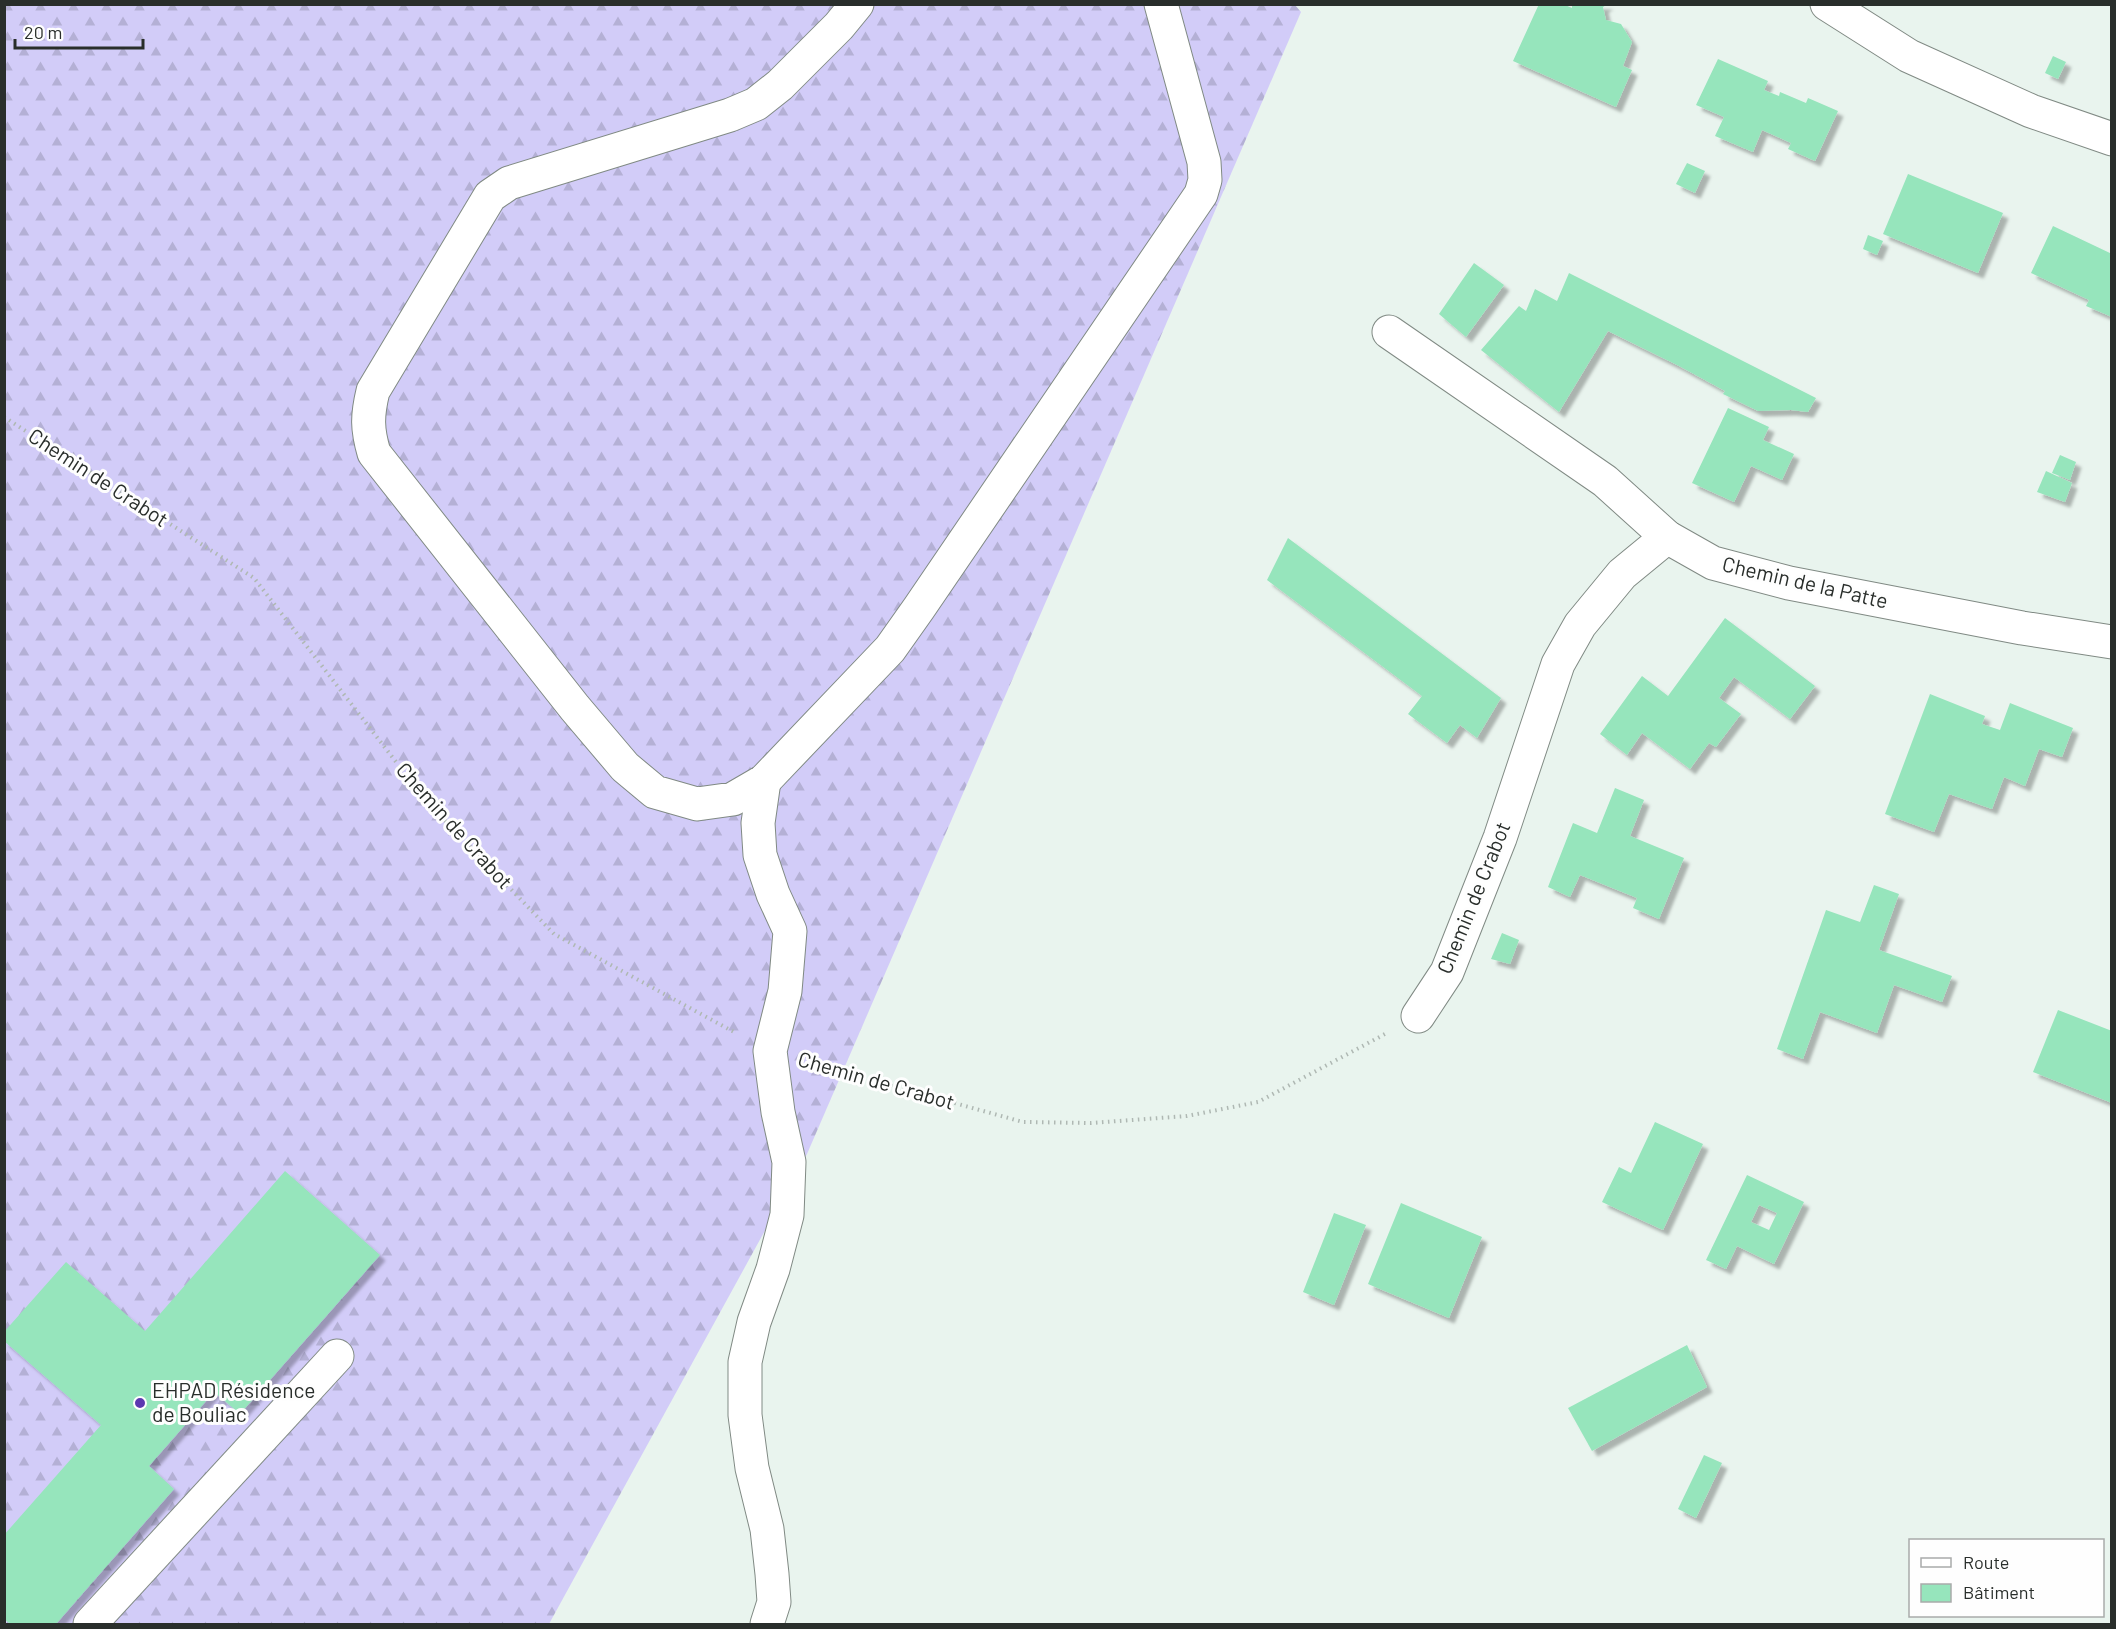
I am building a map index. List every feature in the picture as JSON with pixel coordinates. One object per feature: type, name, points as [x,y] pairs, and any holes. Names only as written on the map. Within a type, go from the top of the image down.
[{"type":"street","points":[[857,4],[839,26],[780,85],[756,104],[730,116],[509,183],[490,196],[373,391],[368,414],[369,434],[374,453],[575,708],[625,767],[655,792],[697,804],[734,799],[764,781],[890,649],[1202,194],[1205,180],[1203,162],[1161,4]]},
{"type":"street","points":[[1827,4],[1909,57],[2031,111],[2112,139]]},
{"type":"street","name":"Chemin de la Patte","points":[[1389,332],[1605,481],[1667,537],[1713,563],[1789,584],[2022,628],[2112,642]]},
{"type":"street","name":"Chemin de Crabot","points":[[1418,1016],[1447,972],[1496,848],[1558,664],[1580,625],[1622,574],[1667,537]]},
{"type":"street","points":[[764,781],[758,824],[760,855],[773,894],[790,931],[785,991],[770,1052],[778,1112],[789,1161],[787,1215],[773,1269],[754,1322],[745,1362],[745,1415],[752,1468],[767,1529],[772,1574],[774,1602],[767,1624]]},
{"type":"street","points":[[90,1624],[337,1356]]},
{"type":"path","name":"Chemin de Crabot","points":[[4,417],[254,578],[427,802],[554,934],[770,1052],[1023,1122],[1091,1123],[1187,1116],[1258,1102],[1418,1016]]},
{"type":"green space","points":[[5,5],[1295,5],[1301,12],[807,1154],[549,1624],[5,1624]]},
{"type":"building","points":[[1539,4],[1563,4],[1572,8],[1572,4],[1608,4],[1603,7],[1606,20],[1621,24],[1632,42],[1623,66],[1632,70],[1616,107],[1513,61]]},
{"type":"building","points":[[2053,56],[2066,62],[2058,79],[2045,73]]},
{"type":"building","points":[[1718,59],[1768,81],[1764,90],[1779,96],[1780,92],[1806,103],[1808,98],[1838,111],[1815,161],[1788,149],[1791,143],[1762,130],[1753,152],[1715,136],[1724,117],[1696,105]]},
{"type":"building","points":[[1687,163],[1705,171],[1695,193],[1676,184]]},
{"type":"building","points":[[1908,174],[2003,213],[1978,273],[1883,234]]},
{"type":"building","points":[[2053,226],[2112,254],[2112,317],[2086,306],[2089,300],[2031,273]]},
{"type":"building","points":[[1868,235],[1883,241],[1877,255],[1863,249]]},
{"type":"building","points":[[1474,263],[1504,285],[1466,337],[1439,314]]},
{"type":"building","points":[[1569,273],[1816,398],[1808,412],[1758,411],[1723,394],[1725,391],[1679,366],[1608,331],[1559,412],[1481,350],[1519,306],[1526,311],[1535,289],[1557,301]]},
{"type":"building","points":[[1728,408],[1769,427],[1763,440],[1794,454],[1782,480],[1751,466],[1734,502],[1692,483]]},
{"type":"building","points":[[2060,455],[2076,462],[2070,480],[2052,473]]},
{"type":"building","points":[[2046,471],[2072,483],[2065,502],[2037,492]]},
{"type":"building","points":[[1288,538],[1501,698],[1477,738],[1460,725],[1447,743],[1408,714],[1422,696],[1267,580]]},
{"type":"building","points":[[1725,618],[1815,686],[1790,719],[1734,677],[1719,698],[1741,714],[1716,747],[1709,743],[1690,769],[1642,733],[1627,755],[1600,734],[1642,676],[1668,696]]},
{"type":"building","points":[[1930,694],[1985,716],[1982,724],[2000,730],[2010,703],[2073,728],[2062,757],[2039,749],[2025,786],[2004,777],[1992,809],[1949,794],[1934,832],[1885,814]]},
{"type":"building","points":[[1615,788],[1644,800],[1630,836],[1684,858],[1659,919],[1633,908],[1637,898],[1580,875],[1570,897],[1548,887],[1573,823],[1597,833]]},
{"type":"building","points":[[1874,885],[1899,894],[1879,950],[1952,976],[1942,1002],[1894,985],[1877,1033],[1820,1012],[1803,1059],[1777,1049],[1826,910],[1860,922]]},
{"type":"building","points":[[1502,933],[1519,940],[1510,964],[1491,959]]},
{"type":"building","points":[[2058,1010],[2112,1031],[2112,1103],[2033,1072]]},
{"type":"building","points":[[1655,1122],[1703,1144],[1663,1230],[1602,1202],[1619,1167],[1631,1173]]},
{"type":"building","name":"EHPAD Résidence de Bouliac","points":[[285,1171],[380,1255],[240,1414],[214,1392],[149,1466],[174,1489],[56,1624],[10,1624],[4,1619],[4,1535],[101,1425],[4,1341],[4,1332],[66,1262],[145,1331]]},
{"type":"building","points":[[1747,1175],[1804,1202],[1774,1264],[1737,1246],[1726,1269],[1706,1260]],"holes":[[[1759,1205],[1777,1213],[1769,1230],[1751,1222]]]},
{"type":"building","points":[[1401,1203],[1482,1237],[1449,1318],[1368,1284]]},
{"type":"building","points":[[1334,1213],[1366,1225],[1334,1305],[1303,1292]]},
{"type":"building","points":[[1687,1345],[1707,1387],[1592,1451],[1568,1408]]},
{"type":"building","points":[[1704,1455],[1722,1463],[1696,1518],[1678,1509]]},
{"type":"place","name":"EHPAD Résidence de Bouliac","points":[[140,1403]]}]
